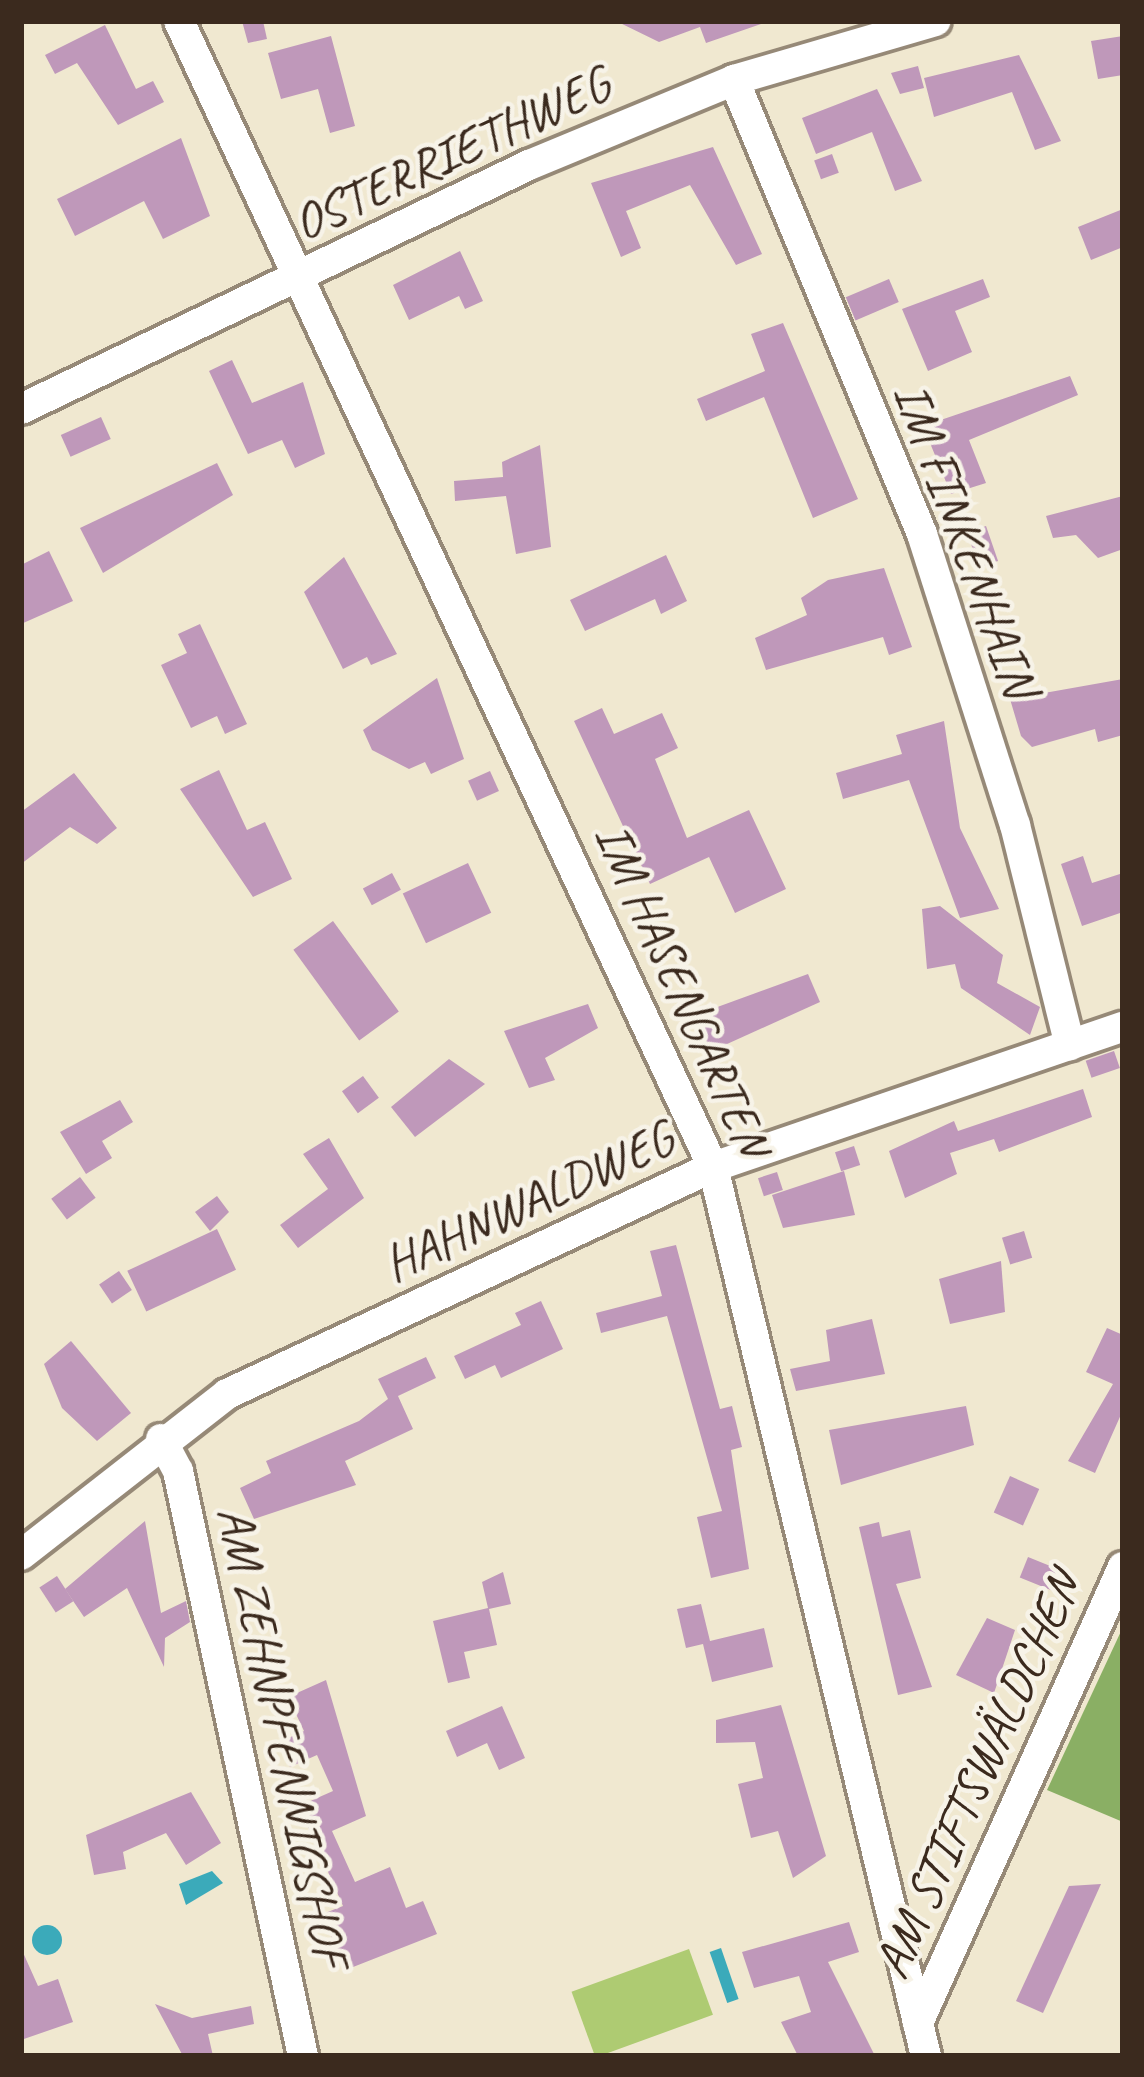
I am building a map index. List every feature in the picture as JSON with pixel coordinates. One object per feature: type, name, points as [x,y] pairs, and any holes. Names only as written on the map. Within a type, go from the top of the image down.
[{"type":"street","name":"IM HASENGARTEN","points":[[179,21],[302,274],[713,1167],[926,2056]]},
{"type":"street","name":"OSTERRIETHWEG","points":[[21,409],[302,274],[734,80],[936,21]]},
{"type":"street","name":"IM FINKENHAIN","points":[[734,80],[922,534],[1015,825],[1070,1045]]},
{"type":"street","name":"HAHNWALDWEG","points":[[21,1555],[161,1439],[226,1394],[713,1167],[1123,1027]]},
{"type":"street","name":"AM ZEHNPFENNIGSHOF","points":[[161,1439],[178,1471],[303,2056]]},
{"type":"street","name":"AM STIFTSWÄLDCHEN","points":[[918,2023],[1123,1567]]},
{"type":"green space","points":[[1123,1627],[1123,1822],[1047,1790]]},
{"type":"green space","points":[[689,1949],[713,2015],[595,2056],[572,1992]]},
{"type":"water","points":[[212,1871],[223,1883],[186,1905],[179,1884]]},
{"type":"water","points":[[47,1925],[58,1929],[62,1940],[58,1951],[47,1955],[36,1951],[32,1940],[36,1929]]},
{"type":"water","points":[[721,1948],[739,1999],[727,2003],[710,1952]]},
{"type":"building","points":[[242,21],[263,21],[267,39],[248,43]]},
{"type":"building","points":[[616,21],[761,24],[706,43],[700,27],[659,42]]},
{"type":"building","points":[[105,25],[136,89],[153,81],[164,102],[118,125],[77,63],[55,74],[45,55]]},
{"type":"building","points":[[331,36],[355,126],[330,133],[318,89],[281,99],[268,53]]},
{"type":"building","points":[[1123,36],[1123,75],[1098,79],[1091,41]]},
{"type":"building","points":[[1019,55],[1061,141],[1035,150],[1012,92],[934,117],[924,78]]},
{"type":"building","points":[[918,66],[924,88],[900,94],[891,73]]},
{"type":"building","points":[[877,89],[922,181],[895,191],[872,132],[816,154],[802,118]]},
{"type":"building","points":[[181,138],[210,216],[163,239],[144,201],[75,236],[57,199]]},
{"type":"building","points":[[713,147],[762,254],[736,265],[690,185],[626,211],[641,248],[621,257],[591,183]]},
{"type":"building","points":[[832,154],[839,173],[821,179],[814,160]]},
{"type":"building","points":[[1123,209],[1123,247],[1091,260],[1078,227]]},
{"type":"building","points":[[460,251],[483,301],[465,309],[459,296],[409,320],[393,285]]},
{"type":"building","points":[[889,279],[899,302],[856,320],[846,297]]},
{"type":"building","points":[[983,279],[990,297],[955,311],[972,352],[928,371],[902,309]]},
{"type":"building","points":[[783,323],[858,499],[813,518],[764,397],[706,421],[697,399],[765,371],[751,334]]},
{"type":"building","points":[[232,360],[252,403],[303,382],[325,454],[295,468],[282,440],[248,454],[209,371]]},
{"type":"building","points":[[1070,376],[1078,395],[969,440],[986,483],[951,494],[923,426]]},
{"type":"building","points":[[101,417],[111,439],[71,457],[61,435]]},
{"type":"building","points":[[540,445],[551,547],[516,554],[506,496],[455,501],[454,481],[503,477],[502,462]]},
{"type":"building","points":[[217,463],[233,495],[103,573],[80,528]]},
{"type":"building","points":[[1123,496],[1123,549],[1098,558],[1076,535],[1053,538],[1046,516]]},
{"type":"building","points":[[986,526],[998,561],[979,567],[967,533]]},
{"type":"building","points":[[49,551],[73,601],[21,624],[21,565]]},
{"type":"building","points":[[666,555],[687,601],[661,614],[655,599],[585,631],[570,600]]},
{"type":"building","points":[[344,557],[397,654],[371,665],[367,657],[343,669],[304,592]]},
{"type":"building","points":[[884,568],[912,647],[889,655],[883,637],[766,670],[755,638],[807,615],[801,598],[828,580]]},
{"type":"building","points":[[200,624],[247,724],[225,734],[217,716],[191,728],[161,665],[187,653],[178,634]]},
{"type":"building","points":[[437,678],[464,759],[431,774],[425,762],[409,769],[372,750],[363,730]]},
{"type":"building","points":[[1123,679],[1123,735],[1098,742],[1095,729],[1032,747],[1021,736],[1010,699]]},
{"type":"building","points":[[602,708],[614,734],[662,713],[678,748],[655,759],[687,838],[749,810],[786,889],[735,913],[709,857],[650,884],[574,721]]},
{"type":"building","points":[[944,721],[960,828],[999,909],[960,918],[909,780],[843,799],[836,773],[902,754],[896,735]]},
{"type":"building","points":[[219,770],[247,830],[265,822],[292,879],[253,897],[180,789]]},
{"type":"building","points":[[490,771],[499,791],[477,801],[468,781]]},
{"type":"building","points":[[74,773],[117,828],[97,844],[70,827],[21,864],[21,812]]},
{"type":"building","points":[[1083,856],[1092,883],[1123,873],[1123,912],[1082,926],[1061,864]]},
{"type":"building","points":[[468,863],[491,913],[426,943],[403,893]]},
{"type":"building","points":[[392,873],[401,890],[372,905],[363,888]]},
{"type":"building","points":[[940,906],[1003,955],[997,983],[1040,1007],[1030,1035],[961,988],[955,964],[927,969],[922,909]]},
{"type":"building","points":[[333,921],[399,1012],[359,1040],[293,950]]},
{"type":"building","points":[[808,974],[820,1002],[705,1054],[690,1017]]},
{"type":"building","points":[[588,1004],[598,1028],[545,1058],[555,1080],[529,1088],[504,1031]]},
{"type":"building","points":[[1114,1051],[1120,1068],[1091,1078],[1086,1061]]},
{"type":"building","points":[[449,1059],[485,1084],[415,1137],[391,1107]]},
{"type":"building","points":[[363,1076],[379,1098],[358,1113],[342,1091]]},
{"type":"building","points":[[1083,1089],[1092,1117],[999,1152],[994,1139],[950,1153],[957,1174],[905,1198],[889,1151],[954,1121],[958,1131]]},
{"type":"building","points":[[120,1100],[133,1122],[102,1141],[112,1158],[86,1174],[60,1132]]},
{"type":"building","points":[[329,1138],[364,1198],[298,1248],[280,1225],[328,1189],[303,1154]]},
{"type":"building","points":[[854,1146],[860,1165],[841,1171],[835,1152]]},
{"type":"building","points":[[844,1171],[855,1215],[783,1228],[772,1195]]},
{"type":"building","points":[[777,1172],[783,1190],[764,1196],[758,1178]]},
{"type":"building","points":[[80,1177],[96,1198],[67,1219],[51,1199]]},
{"type":"building","points":[[217,1196],[229,1212],[210,1231],[195,1212]]},
{"type":"building","points":[[217,1229],[236,1270],[146,1312],[127,1271]]},
{"type":"building","points":[[1024,1231],[1032,1258],[1010,1265],[1002,1238]]},
{"type":"building","points":[[676,1245],[720,1409],[732,1406],[742,1447],[731,1450],[749,1569],[711,1578],[697,1517],[722,1511],[667,1316],[601,1333],[596,1313],[662,1296],[650,1251]]},
{"type":"building","points":[[1001,1261],[1005,1312],[950,1324],[939,1279]]},
{"type":"building","points":[[119,1271],[132,1290],[112,1303],[99,1284]]},
{"type":"building","points":[[541,1301],[563,1349],[501,1378],[495,1365],[465,1379],[454,1356],[521,1325],[515,1313]]},
{"type":"building","points":[[872,1319],[885,1374],[796,1391],[790,1369],[830,1361],[826,1330]]},
{"type":"building","points":[[1107,1328],[1123,1335],[1123,1410],[1095,1473],[1068,1461],[1113,1384],[1086,1372]]},
{"type":"building","points":[[71,1341],[131,1413],[97,1441],[62,1408],[44,1364]]},
{"type":"building","points":[[426,1357],[436,1378],[398,1396],[413,1429],[345,1461],[356,1485],[254,1519],[240,1488],[271,1473],[266,1461],[359,1421],[388,1399],[378,1379]]},
{"type":"building","points":[[966,1406],[974,1445],[841,1485],[829,1430]]},
{"type":"building","points":[[1010,1476],[1039,1489],[1023,1526],[994,1513]]},
{"type":"building","points":[[145,1521],[161,1613],[186,1601],[190,1622],[165,1638],[164,1667],[127,1588],[84,1617],[65,1589]]},
{"type":"building","points":[[879,1522],[882,1537],[910,1530],[921,1578],[896,1584],[932,1687],[898,1695],[859,1527]]},
{"type":"building","points":[[1028,1557],[1067,1573],[1059,1593],[1020,1577]]},
{"type":"building","points":[[503,1572],[511,1604],[489,1609],[497,1645],[464,1652],[470,1678],[448,1683],[433,1621],[488,1608],[482,1582]]},
{"type":"building","points":[[57,1576],[73,1601],[56,1613],[39,1587]]},
{"type":"building","points":[[701,1604],[710,1641],[764,1628],[773,1667],[712,1682],[703,1644],[686,1648],[677,1609]]},
{"type":"building","points":[[987,1618],[1015,1630],[994,1693],[956,1675]]},
{"type":"building","points":[[326,1680],[366,1816],[332,1831],[355,1882],[390,1867],[406,1908],[423,1901],[437,1934],[348,1969],[320,1915],[343,1906],[299,1806],[333,1791],[317,1755],[290,1767],[279,1742],[304,1731],[288,1697]]},
{"type":"building","points":[[781,1705],[826,1856],[793,1878],[778,1831],[751,1838],[738,1784],[763,1778],[755,1742],[716,1743],[716,1720]]},
{"type":"building","points":[[502,1706],[525,1758],[499,1770],[487,1743],[457,1757],[446,1731]]},
{"type":"building","points":[[191,1792],[221,1843],[186,1865],[166,1833],[123,1852],[126,1869],[94,1875],[86,1835]]},
{"type":"building","points":[[1101,1884],[1043,2013],[1016,2001],[1069,1886]]},
{"type":"building","points":[[849,1922],[859,1952],[828,1962],[875,2056],[798,2056],[781,2022],[811,2012],[799,1976],[754,1988],[742,1952]]},
{"type":"building","points":[[21,1948],[38,1986],[58,1979],[73,2022],[21,2040]]},
{"type":"building","points":[[155,2004],[192,2018],[251,2006],[254,2024],[208,2034],[213,2056],[183,2056]]}]
